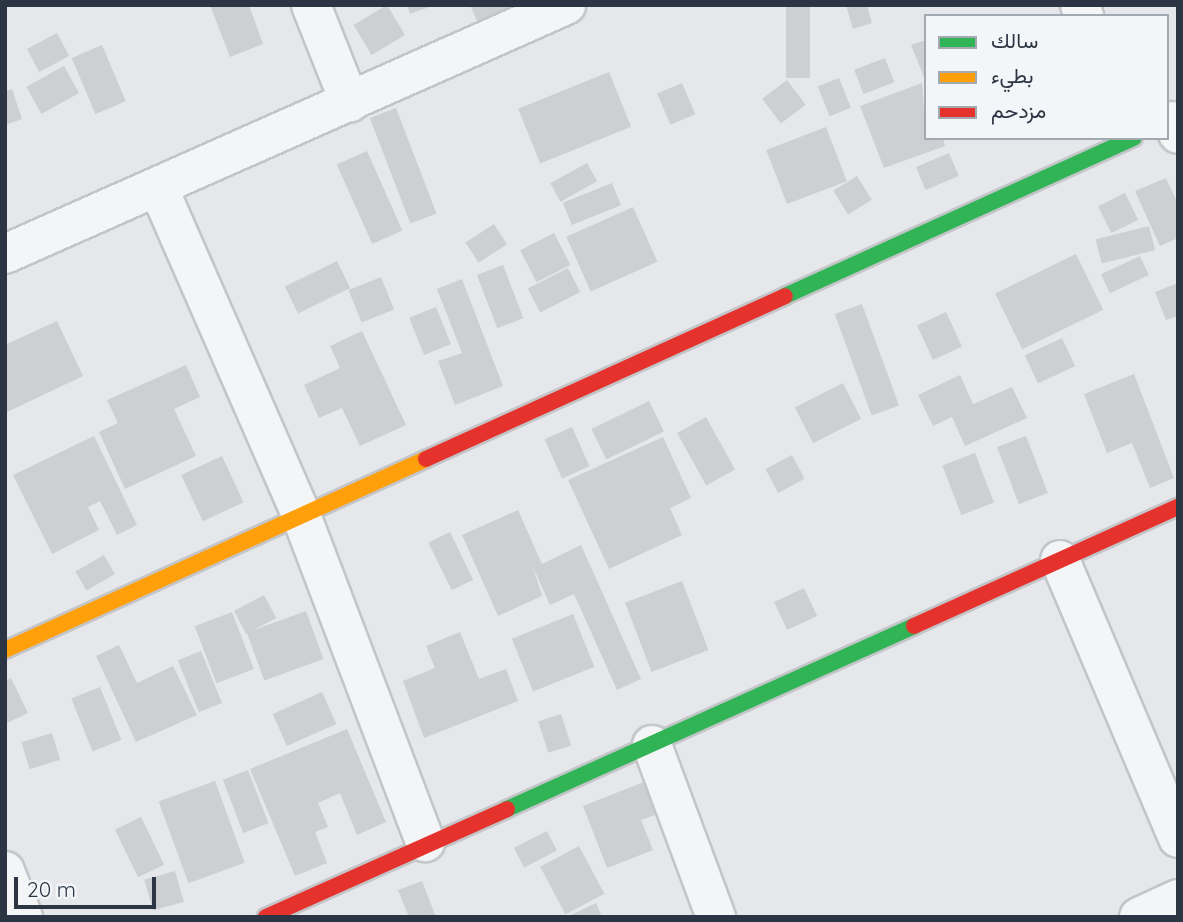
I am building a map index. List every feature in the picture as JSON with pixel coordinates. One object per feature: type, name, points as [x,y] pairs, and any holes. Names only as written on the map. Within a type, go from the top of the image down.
[{"type":"street","points":[[312,5],[350,103]]},
{"type":"street","points":[[5,254],[566,5]]},
{"type":"street","points":[[5,650],[1130,140]]},
{"type":"street","points":[[158,187],[301,515],[425,842]]},
{"type":"street","points":[[266,917],[425,842],[652,745],[1178,507]]},
{"type":"street","points":[[1060,560],[1178,838]]},
{"type":"street","points":[[652,745],[716,917]]},
{"type":"street","points":[[5,871],[23,917]]},
{"type":"street","points":[[1139,917],[1178,899]]},
{"type":"building","points":[[210,5],[249,5],[263,44],[230,57]]},
{"type":"building","points":[[387,5],[405,35],[372,55],[354,25]]},
{"type":"building","points":[[407,5],[432,5],[432,6],[410,14]]},
{"type":"building","points":[[470,5],[516,5],[477,21]]},
{"type":"building","points":[[786,5],[810,5],[810,78],[786,78]]},
{"type":"building","points":[[846,5],[867,5],[872,23],[853,29]]},
{"type":"building","points":[[57,33],[69,56],[39,72],[27,49]]},
{"type":"building","points":[[924,41],[924,77],[911,45]]},
{"type":"building","points":[[102,45],[126,101],[95,114],[72,58]]},
{"type":"building","points":[[885,58],[894,82],[864,94],[854,70]]},
{"type":"building","points":[[64,66],[79,93],[41,114],[26,87]]},
{"type":"building","points":[[609,72],[631,127],[540,163],[518,109]]},
{"type":"building","points":[[839,78],[851,108],[830,116],[818,87]]},
{"type":"building","points":[[787,80],[806,105],[781,123],[762,99]]},
{"type":"building","points":[[682,83],[695,114],[670,125],[657,94]]},
{"type":"building","points":[[922,83],[924,140],[944,140],[945,146],[884,168],[860,106]]},
{"type":"building","points":[[12,89],[22,119],[5,125],[5,91]]},
{"type":"building","points":[[396,108],[436,213],[410,224],[370,118]]},
{"type":"building","points":[[826,127],[847,181],[787,204],[766,150]]},
{"type":"building","points":[[367,151],[402,230],[372,244],[337,164]]},
{"type":"building","points":[[949,153],[959,176],[926,190],[916,167]]},
{"type":"building","points":[[587,163],[597,181],[560,202],[550,183]]},
{"type":"building","points":[[857,176],[872,200],[848,215],[833,191]]},
{"type":"building","points":[[1166,178],[1178,204],[1178,238],[1160,246],[1135,191]]},
{"type":"building","points":[[612,183],[621,205],[572,225],[563,203]]},
{"type":"building","points":[[1125,193],[1138,220],[1111,233],[1098,206]]},
{"type":"building","points":[[633,207],[657,262],[591,292],[566,237]]},
{"type":"building","points":[[494,224],[507,244],[479,263],[465,243]]},
{"type":"building","points":[[1149,226],[1155,250],[1102,264],[1096,239]]},
{"type":"building","points":[[554,233],[570,265],[536,282],[520,250]]},
{"type":"building","points":[[1076,254],[1103,310],[1022,349],[995,293]]},
{"type":"building","points":[[1140,256],[1149,275],[1110,293],[1101,274]]},
{"type":"building","points":[[337,261],[350,288],[298,313],[285,286]]},
{"type":"building","points":[[503,265],[523,318],[497,328],[477,275]]},
{"type":"building","points":[[568,268],[580,292],[540,312],[528,288]]},
{"type":"building","points":[[381,277],[394,309],[362,323],[349,290]]},
{"type":"building","points":[[462,279],[503,386],[455,405],[438,361],[462,353],[437,289]]},
{"type":"building","points":[[1178,283],[1178,316],[1166,320],[1155,292]]},
{"type":"building","points":[[862,304],[899,405],[872,415],[835,314]]},
{"type":"building","points":[[436,307],[451,344],[424,355],[409,318]]},
{"type":"building","points":[[946,312],[962,346],[933,360],[917,326]]},
{"type":"building","points":[[57,321],[83,376],[5,413],[5,345]]},
{"type":"building","points":[[362,331],[406,425],[360,446],[342,408],[319,418],[304,385],[340,368],[330,346]]},
{"type":"building","points":[[1062,338],[1075,366],[1038,383],[1025,355]]},
{"type":"building","points":[[186,365],[200,397],[174,409],[196,456],[125,489],[99,432],[118,423],[107,400]]},
{"type":"building","points":[[1134,374],[1174,478],[1150,488],[1132,443],[1107,453],[1084,394]]},
{"type":"building","points":[[960,375],[973,404],[1012,387],[1027,418],[965,446],[952,417],[933,426],[918,395]]},
{"type":"building","points":[[843,383],[861,419],[813,443],[795,408]]},
{"type":"building","points":[[649,401],[664,432],[606,460],[591,429]]},
{"type":"building","points":[[706,417],[735,469],[706,485],[677,433]]},
{"type":"building","points":[[572,427],[589,466],[562,478],[545,439]]},
{"type":"building","points":[[94,436],[137,525],[117,535],[100,501],[88,507],[99,530],[52,554],[13,475]]},
{"type":"building","points":[[1026,436],[1048,493],[1019,504],[997,447]]},
{"type":"building","points":[[663,437],[691,498],[670,508],[682,535],[609,569],[568,480]]},
{"type":"building","points":[[975,453],[994,502],[961,515],[942,466]]},
{"type":"building","points":[[792,455],[805,479],[778,493],[766,469]]},
{"type":"building","points":[[222,456],[244,502],[203,521],[181,475]]},
{"type":"building","points":[[518,510],[542,564],[581,545],[641,679],[617,690],[574,594],[550,605],[533,567],[542,596],[498,616],[462,535]]},
{"type":"building","points":[[450,532],[473,580],[452,590],[428,543]]},
{"type":"building","points":[[104,555],[115,574],[86,591],[75,572]]},
{"type":"building","points":[[682,581],[709,650],[652,672],[625,603]]},
{"type":"building","points":[[804,588],[817,616],[787,630],[774,602]]},
{"type":"building","points":[[264,595],[276,618],[246,634],[234,611]]},
{"type":"building","points":[[306,611],[323,659],[264,680],[247,633]]},
{"type":"building","points":[[232,612],[254,669],[217,683],[195,626]]},
{"type":"building","points":[[573,614],[594,667],[533,692],[512,639]]},
{"type":"building","points":[[460,632],[479,679],[506,669],[518,701],[424,738],[403,681],[435,668],[426,646]]},
{"type":"building","points":[[119,645],[137,683],[173,666],[197,715],[136,742],[96,656]]},
{"type":"building","points":[[201,651],[222,703],[199,712],[178,660]]},
{"type":"building","points":[[11,678],[28,713],[5,724],[5,681]]},
{"type":"building","points":[[100,687],[121,740],[93,751],[71,699]]},
{"type":"building","points":[[322,692],[336,724],[287,746],[273,714]]},
{"type":"building","points":[[561,714],[571,745],[548,753],[538,721]]},
{"type":"building","points":[[347,729],[386,822],[357,835],[340,793],[318,803],[328,827],[315,832],[327,863],[295,876],[250,769]]},
{"type":"building","points":[[52,733],[60,760],[30,769],[21,742]]},
{"type":"building","points":[[248,770],[268,823],[243,833],[223,780]]},
{"type":"building","points":[[649,780],[661,813],[641,820],[653,850],[607,868],[583,806]]},
{"type":"building","points":[[215,781],[245,863],[188,883],[159,802]]},
{"type":"building","points":[[141,817],[164,865],[138,877],[115,830]]},
{"type":"building","points":[[547,831],[557,851],[524,867],[514,848]]},
{"type":"building","points":[[579,846],[604,894],[566,914],[540,867]]},
{"type":"building","points":[[175,871],[184,902],[153,911],[144,880]]},
{"type":"building","points":[[422,881],[436,917],[409,917],[398,890]]},
{"type":"building","points":[[596,903],[602,917],[567,917]]},
{"type":"traffic: fast","points":[[785,296],[1130,140]]},
{"type":"traffic: fast","points":[[507,809],[914,626]]},
{"type":"traffic: slow","points":[[5,650],[426,459]]},
{"type":"traffic: jam","points":[[426,459],[785,296]]},
{"type":"traffic: jam","points":[[914,626],[1178,507]]},
{"type":"traffic: jam","points":[[266,917],[507,809]]}]
